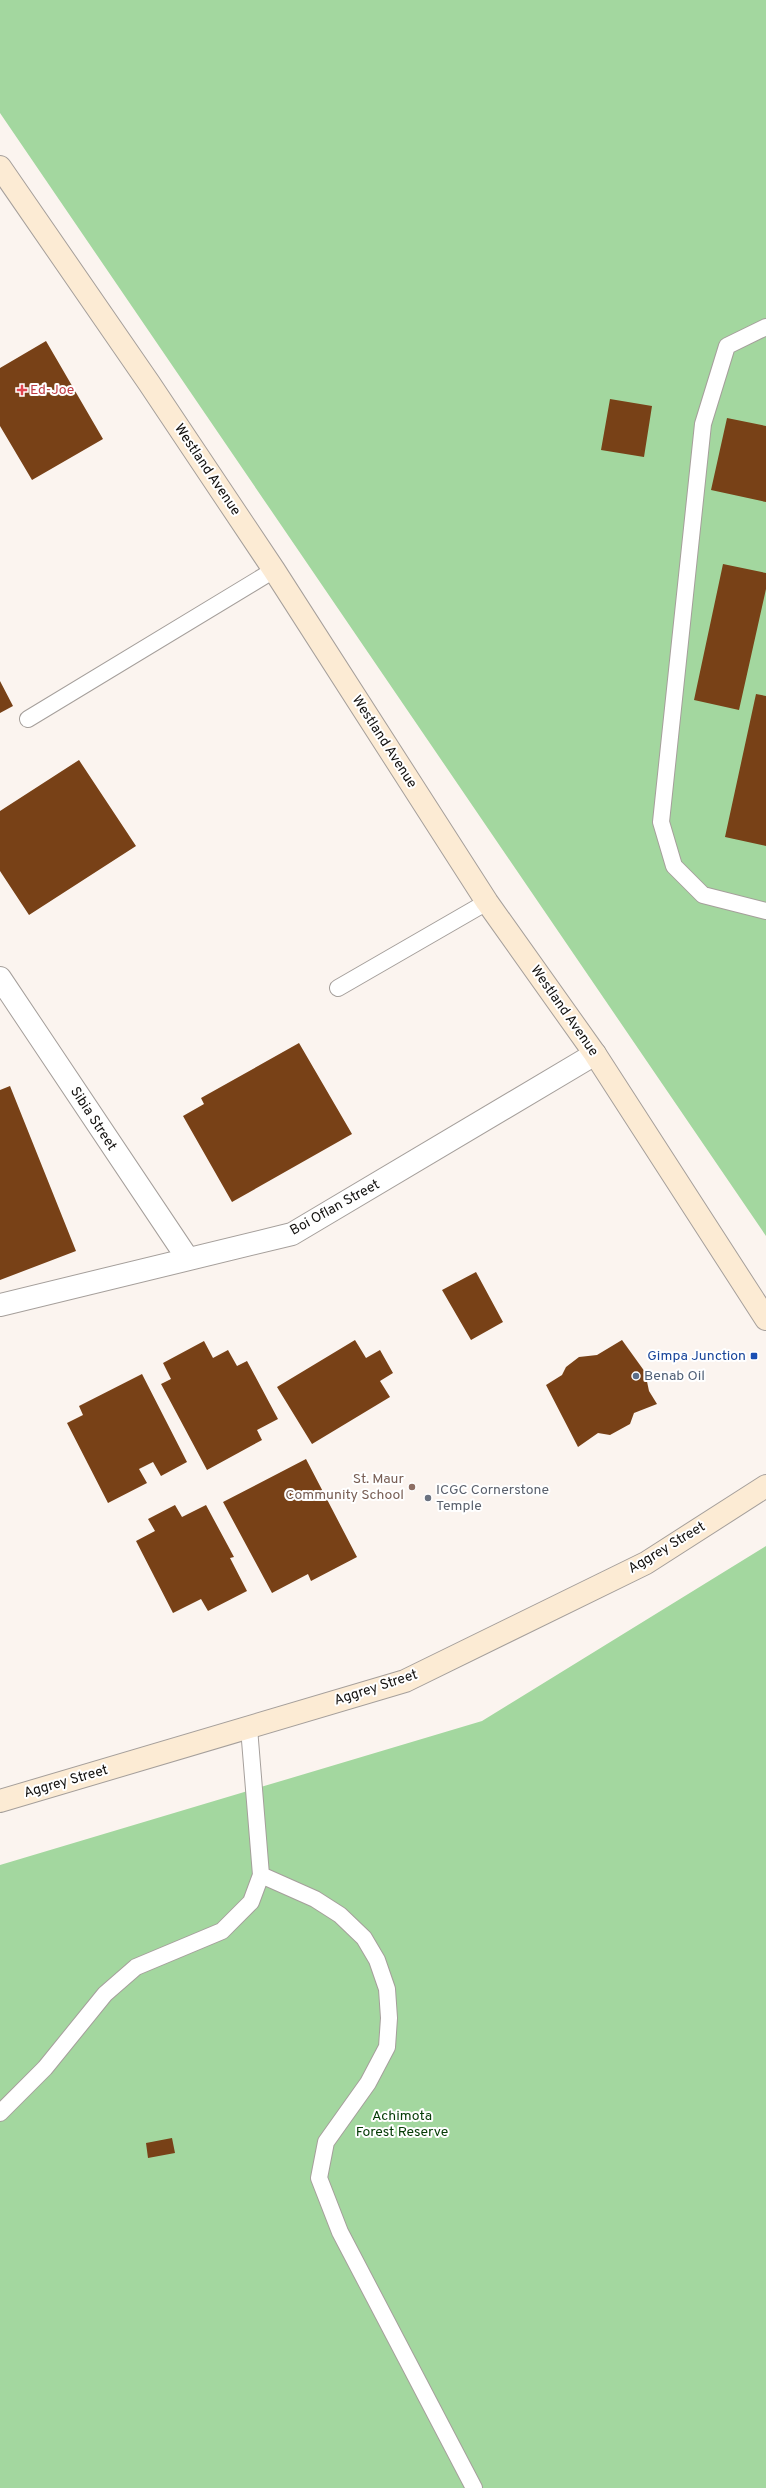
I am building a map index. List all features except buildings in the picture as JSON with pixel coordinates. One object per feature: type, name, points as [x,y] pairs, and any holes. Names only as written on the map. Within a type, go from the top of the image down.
[{"type":"street","name":"Westland Avenue","points":[[0,166],[150,383],[274,570],[487,902],[595,1054],[766,1319]]},
{"type":"street","name":"Sibia Street","points":[[0,978],[188,1259]]},
{"type":"street","name":"Boi Oflan Street","points":[[0,1306],[292,1234],[595,1054]]},
{"type":"street","name":"Aggrey Street","points":[[0,1801],[405,1682],[646,1564],[766,1486]]},
{"type":"lane","points":[[766,327],[727,346],[703,424],[661,822],[674,866],[702,895],[766,911]]},
{"type":"lane","points":[[28,719],[274,570]]},
{"type":"lane","points":[[338,988],[487,902]]},
{"type":"lane","points":[[0,2113],[45,2068],[105,1994],[136,1967],[222,1931],[251,1902],[261,1874],[249,1728]]},
{"type":"lane","points":[[261,1874],[315,1899],[340,1915],[364,1938],[387,1989],[387,2047],[368,2083],[326,2142],[319,2178],[340,2232],[474,2488]]},
{"type":"green space","points":[[0,0],[766,0],[766,1236],[0,113]]},
{"type":"green space","name":"Achimota Forest Reserve","points":[[766,1546],[766,2488],[0,2488],[0,1865],[482,1721]]},
{"type":"place","name":"Ed-Joe","points":[[22,390]]},
{"type":"place","name":"Gimpa Junction","points":[[754,1356]]},
{"type":"place","name":"Benab Oil","points":[[636,1376]]},
{"type":"place","name":"St. Maur Community School","points":[[412,1487]]},
{"type":"place","name":"ICGC Cornerstone Temple","points":[[428,1498]]}]
